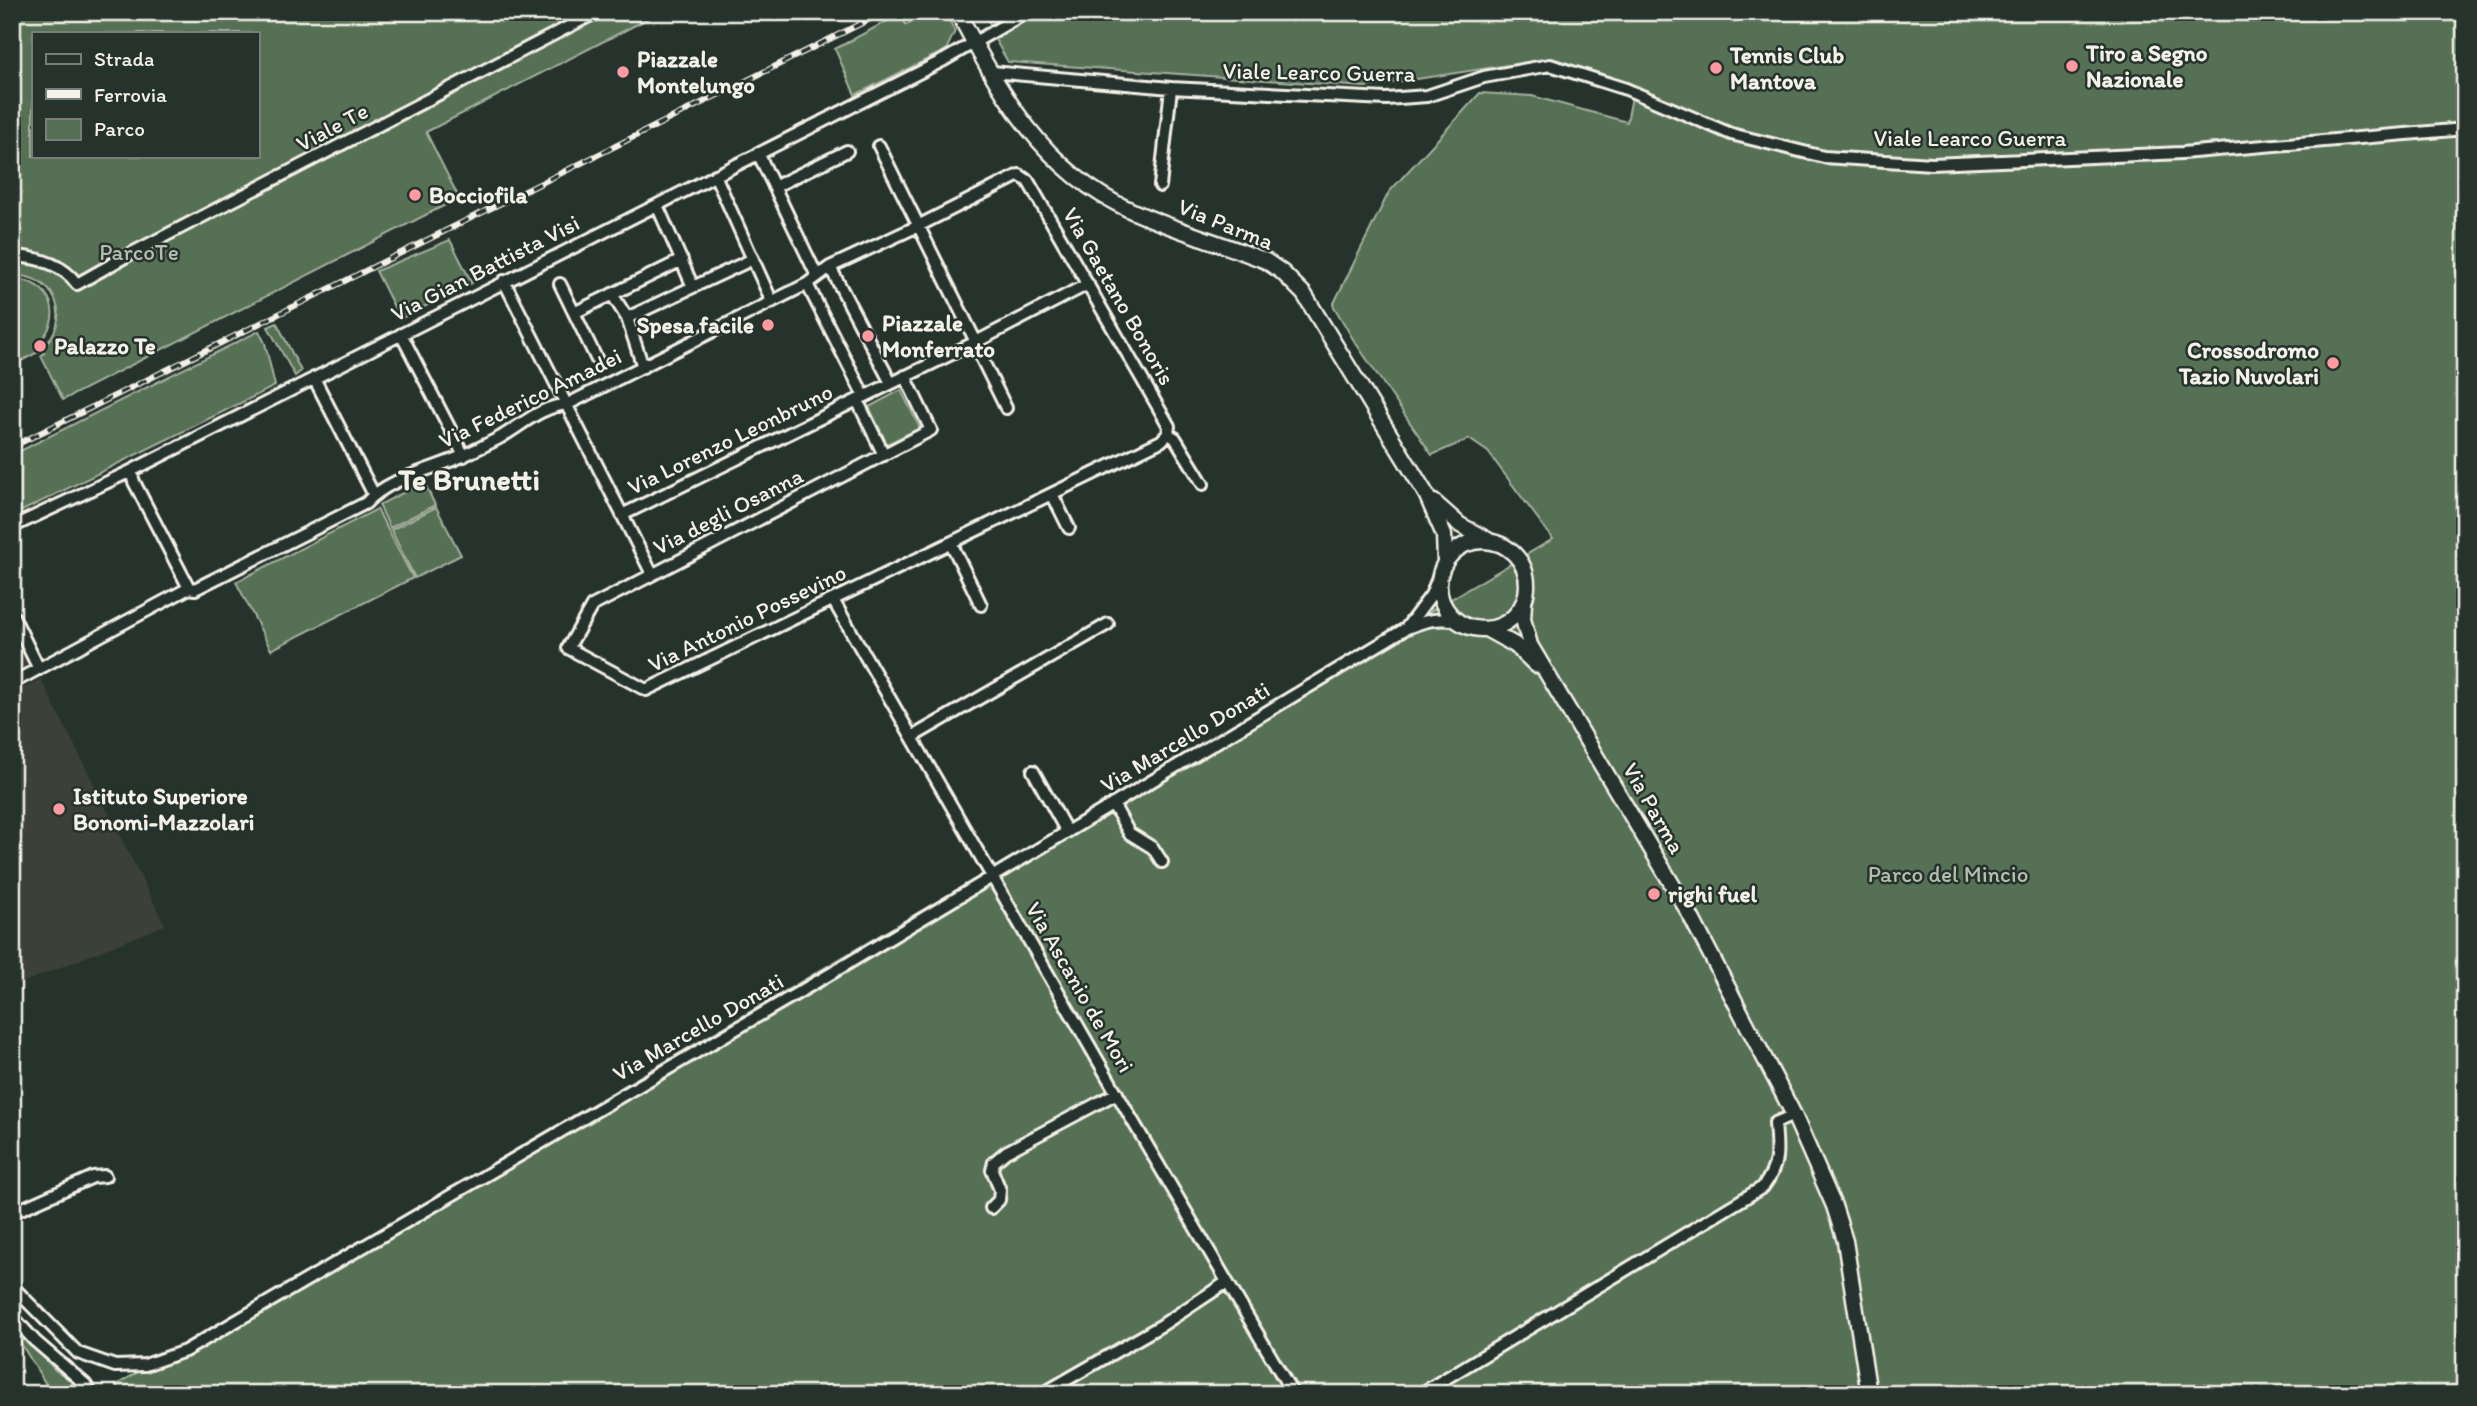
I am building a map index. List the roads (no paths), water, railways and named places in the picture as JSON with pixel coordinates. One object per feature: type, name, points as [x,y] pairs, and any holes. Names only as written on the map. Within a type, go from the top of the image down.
[{"type":"main road","name":"Via Parma","points":[[958,12],[1015,112],[1032,135],[1062,166],[1093,190],[1130,210],[1266,261],[1292,280],[1314,308],[1426,494],[1444,536],[1443,567]]},
{"type":"main road","name":"Via Parma","points":[[1426,494],[1460,525],[1490,541]]},
{"type":"main road","points":[[1476,541],[1490,541],[1511,549],[1523,564],[1528,580],[1524,603],[1515,616],[1503,625],[1486,629],[1471,628],[1457,621],[1441,599],[1443,567],[1464,545],[1476,541]]},
{"type":"main road","name":"Via Parma","points":[[1524,603],[1526,635],[1547,676],[1688,911],[1794,1115],[1834,1206],[1845,1241],[1869,1394]]},
{"type":"main road","name":"Via Parma","points":[[1486,629],[1515,645],[1547,676]]},
{"type":"street","name":"Viale Te","points":[[12,256],[30,256],[50,262],[71,276],[77,284],[597,12]]},
{"type":"street","name":"Via Gian Battista Visi","points":[[12,527],[131,471],[944,60],[1027,12]]},
{"type":"street","name":"Viale Learco Guerra","points":[[992,72],[1171,88],[1386,99],[1427,96],[1484,77],[1550,65],[1626,89],[1731,134],[1824,157],[1932,164],[2182,153],[2465,129]]},
{"type":"street","points":[[1160,186],[1171,88]]},
{"type":"street","points":[[879,146],[1006,408]]},
{"type":"street","points":[[774,187],[847,151]]},
{"type":"street","points":[[758,153],[817,276]]},
{"type":"street","points":[[715,175],[772,302]]},
{"type":"street","name":"Via Federico Amadei","points":[[12,683],[189,588],[195,589],[366,503],[374,495],[419,472],[464,456],[502,436],[526,419],[556,405],[568,404],[643,367],[807,284],[830,267],[918,226],[1005,180],[1019,175],[1028,181]]},
{"type":"street","name":"Via Gaetano Bonoris","points":[[1028,181],[1169,426],[1168,434],[1175,438],[1203,484]]},
{"type":"street","points":[[657,205],[693,287]]},
{"type":"street","points":[[627,318],[753,259]]},
{"type":"street","points":[[574,313],[682,260]]},
{"type":"street","points":[[830,267],[891,383]]},
{"type":"street","points":[[504,281],[652,574]]},
{"type":"street","points":[[560,284],[597,360]]},
{"type":"street","points":[[807,284],[884,455]]},
{"type":"street","name":"Via Lorenzo Leonbruno","points":[[622,515],[1088,284]]},
{"type":"street","points":[[612,294],[627,318],[643,367]]},
{"type":"street","points":[[401,334],[464,456]]},
{"type":"street","name":"Via degli Osanna","points":[[592,606],[931,430],[905,376]]},
{"type":"street","points":[[314,378],[374,495]]},
{"type":"street","name":"Via Antonio Possevino","points":[[592,606],[568,648],[646,690],[1161,441],[1168,434]]},
{"type":"street","points":[[131,471],[134,482],[189,588]]},
{"type":"street","points":[[1052,494],[1069,528]]},
{"type":"street","points":[[951,543],[981,605]]},
{"type":"street","name":"Via Marcello Donati","points":[[1405,629],[1431,595],[1443,567]]},
{"type":"street","name":"Via Ascanio de Mori","points":[[833,600],[1116,1093],[1293,1394]]},
{"type":"street","points":[[12,614],[39,669]]},
{"type":"street","name":"Via Marcello Donati","points":[[12,1286],[78,1353],[115,1366],[145,1365],[185,1351],[993,877],[1405,629],[1429,620],[1443,618],[1457,621]]},
{"type":"street","points":[[912,737],[1108,624]]},
{"type":"street","points":[[1032,771],[1067,832]]},
{"type":"street","points":[[1114,804],[1129,833],[1153,848],[1163,862]]},
{"type":"street","points":[[990,1208],[999,1200],[1000,1190],[992,1170],[998,1158],[1116,1093]]},
{"type":"street","points":[[1420,1394],[1763,1187],[1774,1172],[1775,1123],[1794,1115]]},
{"type":"street","points":[[12,1213],[93,1177],[105,1176]]},
{"type":"street","points":[[1042,1394],[1162,1325],[1227,1282]]},
{"type":"street","points":[[12,1316],[35,1341],[85,1384],[92,1394]]},
{"type":"railway","points":[[12,447],[884,12]]},
{"type":"place","name":"Tiro a Segno Nazionale","points":[[2072,66]]},
{"type":"place","name":"Tennis Club Mantova","points":[[1716,68]]},
{"type":"place","name":"Piazzale Montelungo","points":[[623,72]]},
{"type":"place","name":"Bocciofila","points":[[415,195]]},
{"type":"place","name":"Spesa facile","points":[[768,325]]},
{"type":"place","name":"Piazzale Monferrato","points":[[868,336]]},
{"type":"place","name":"Palazzo Te","points":[[40,346]]},
{"type":"place","name":"Crossodromo Tazio Nuvolari","points":[[2333,363]]},
{"type":"place","name":"Istituto Superiore Bonomi-Mazzolari","points":[[59,809]]},
{"type":"place","name":"righi fuel","points":[[1654,894]]},
{"type":"district","name":"Te Brunetti","points":[[469,479]]},
{"type":"park label","name":"ParcoTe","points":[[139,252]]},
{"type":"park label","name":"Parco del Mincio","points":[[1948,874]]}]
